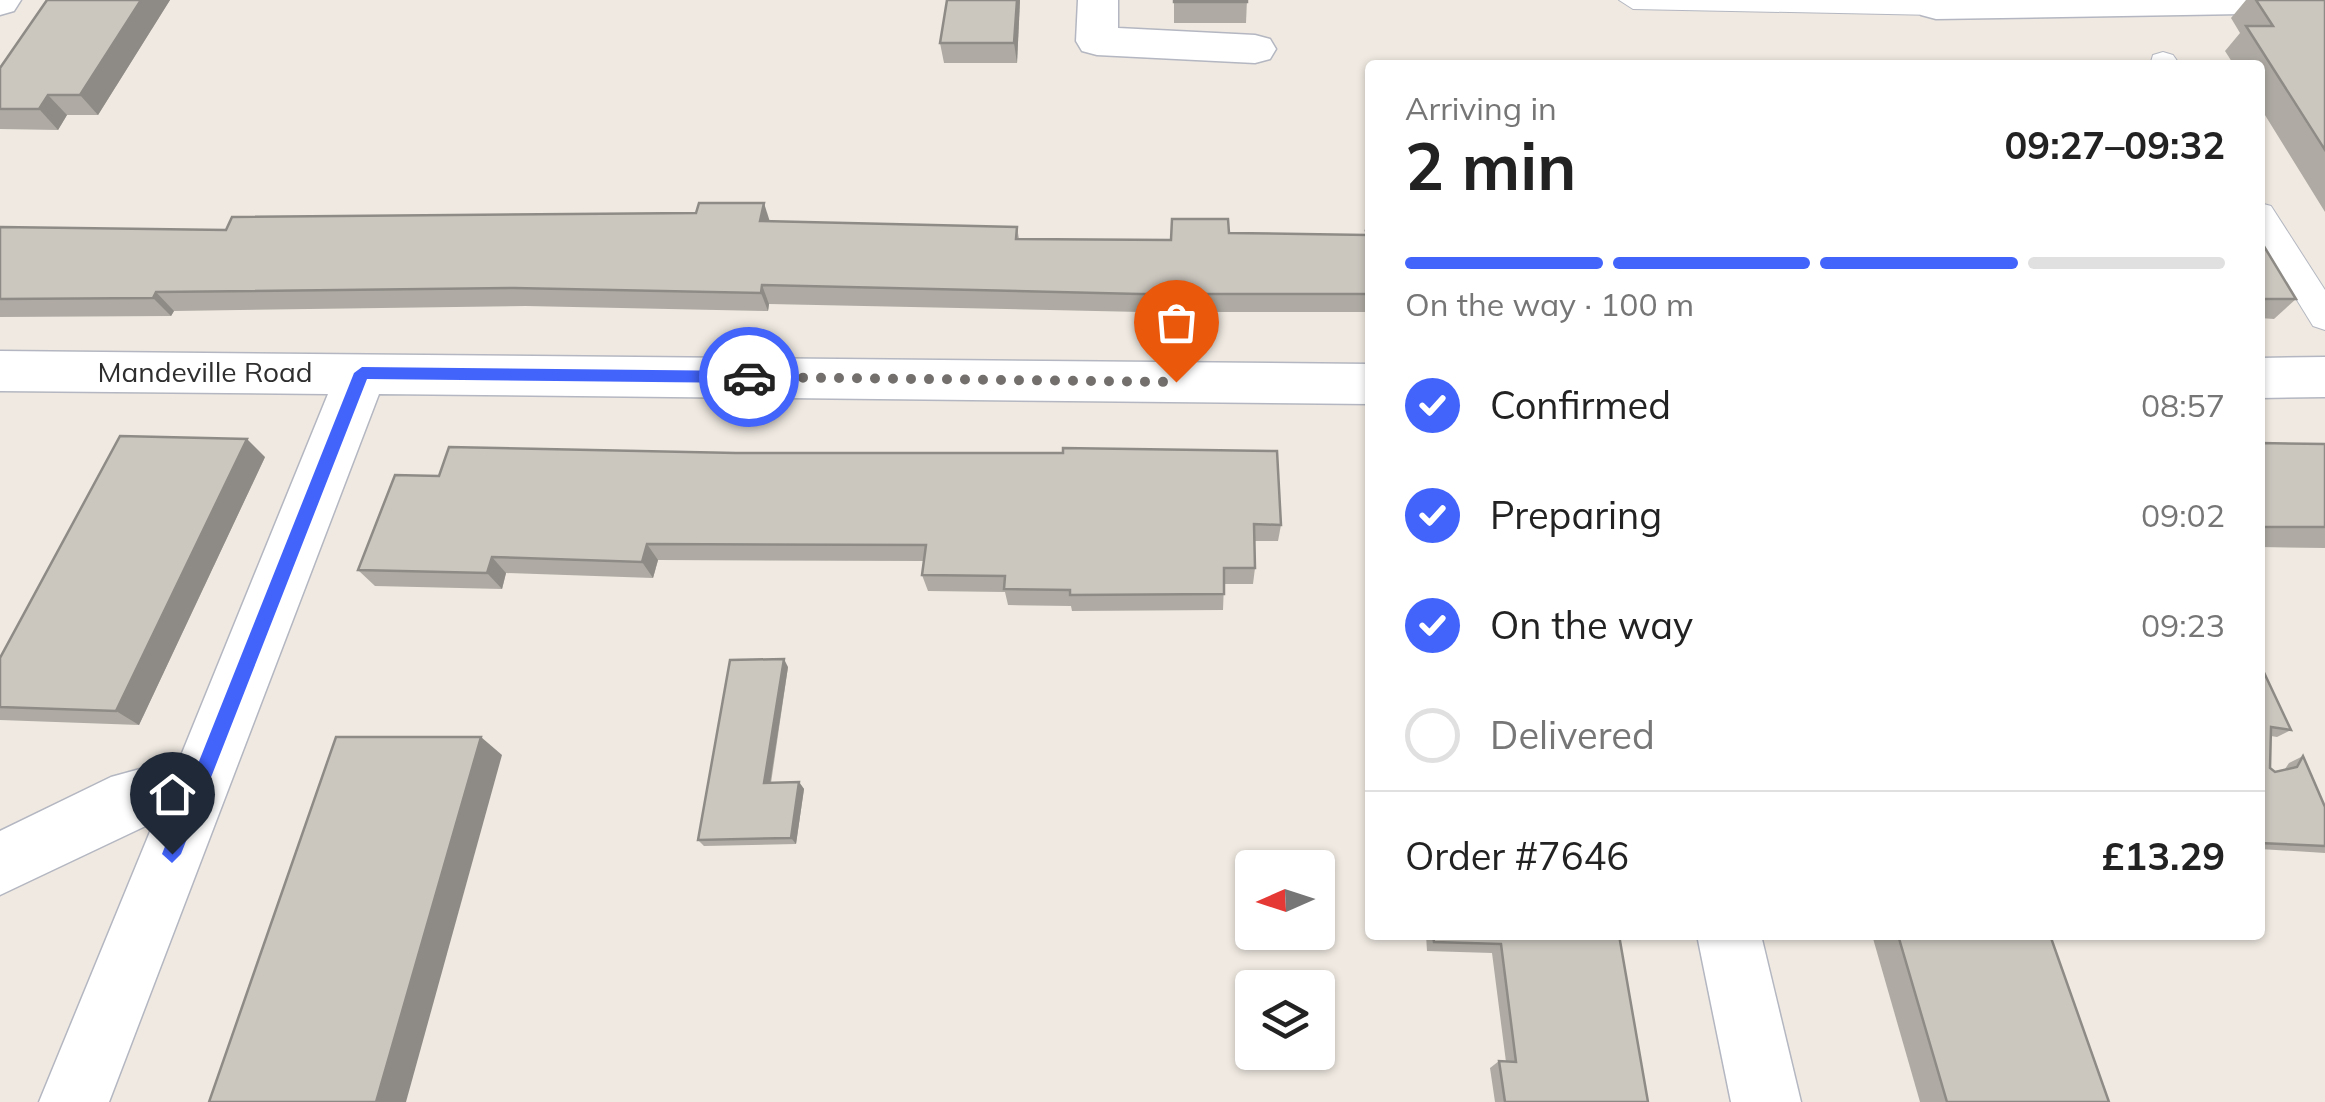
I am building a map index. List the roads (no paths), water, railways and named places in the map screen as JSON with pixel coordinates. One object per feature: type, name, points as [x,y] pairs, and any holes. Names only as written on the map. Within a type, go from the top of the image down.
[{"type":"street","points":[[1098,0],[1097,41],[1256,49]]},
{"type":"street","points":[[1936,6],[2310,0]]},
{"type":"street","name":"Mandeville Road","points":[[0,370],[1365,384]]},
{"type":"street","points":[[74,1102],[362,373]]},
{"type":"street","points":[[2265,378],[2325,378]]},
{"type":"street","points":[[0,864],[133,798],[200,782]]},
{"type":"street","points":[[1730,940],[1766,1102]]},
{"type":"lane","points":[[1633,0],[1936,6]]},
{"type":"lane","points":[[2265,222],[2325,317]]}]
